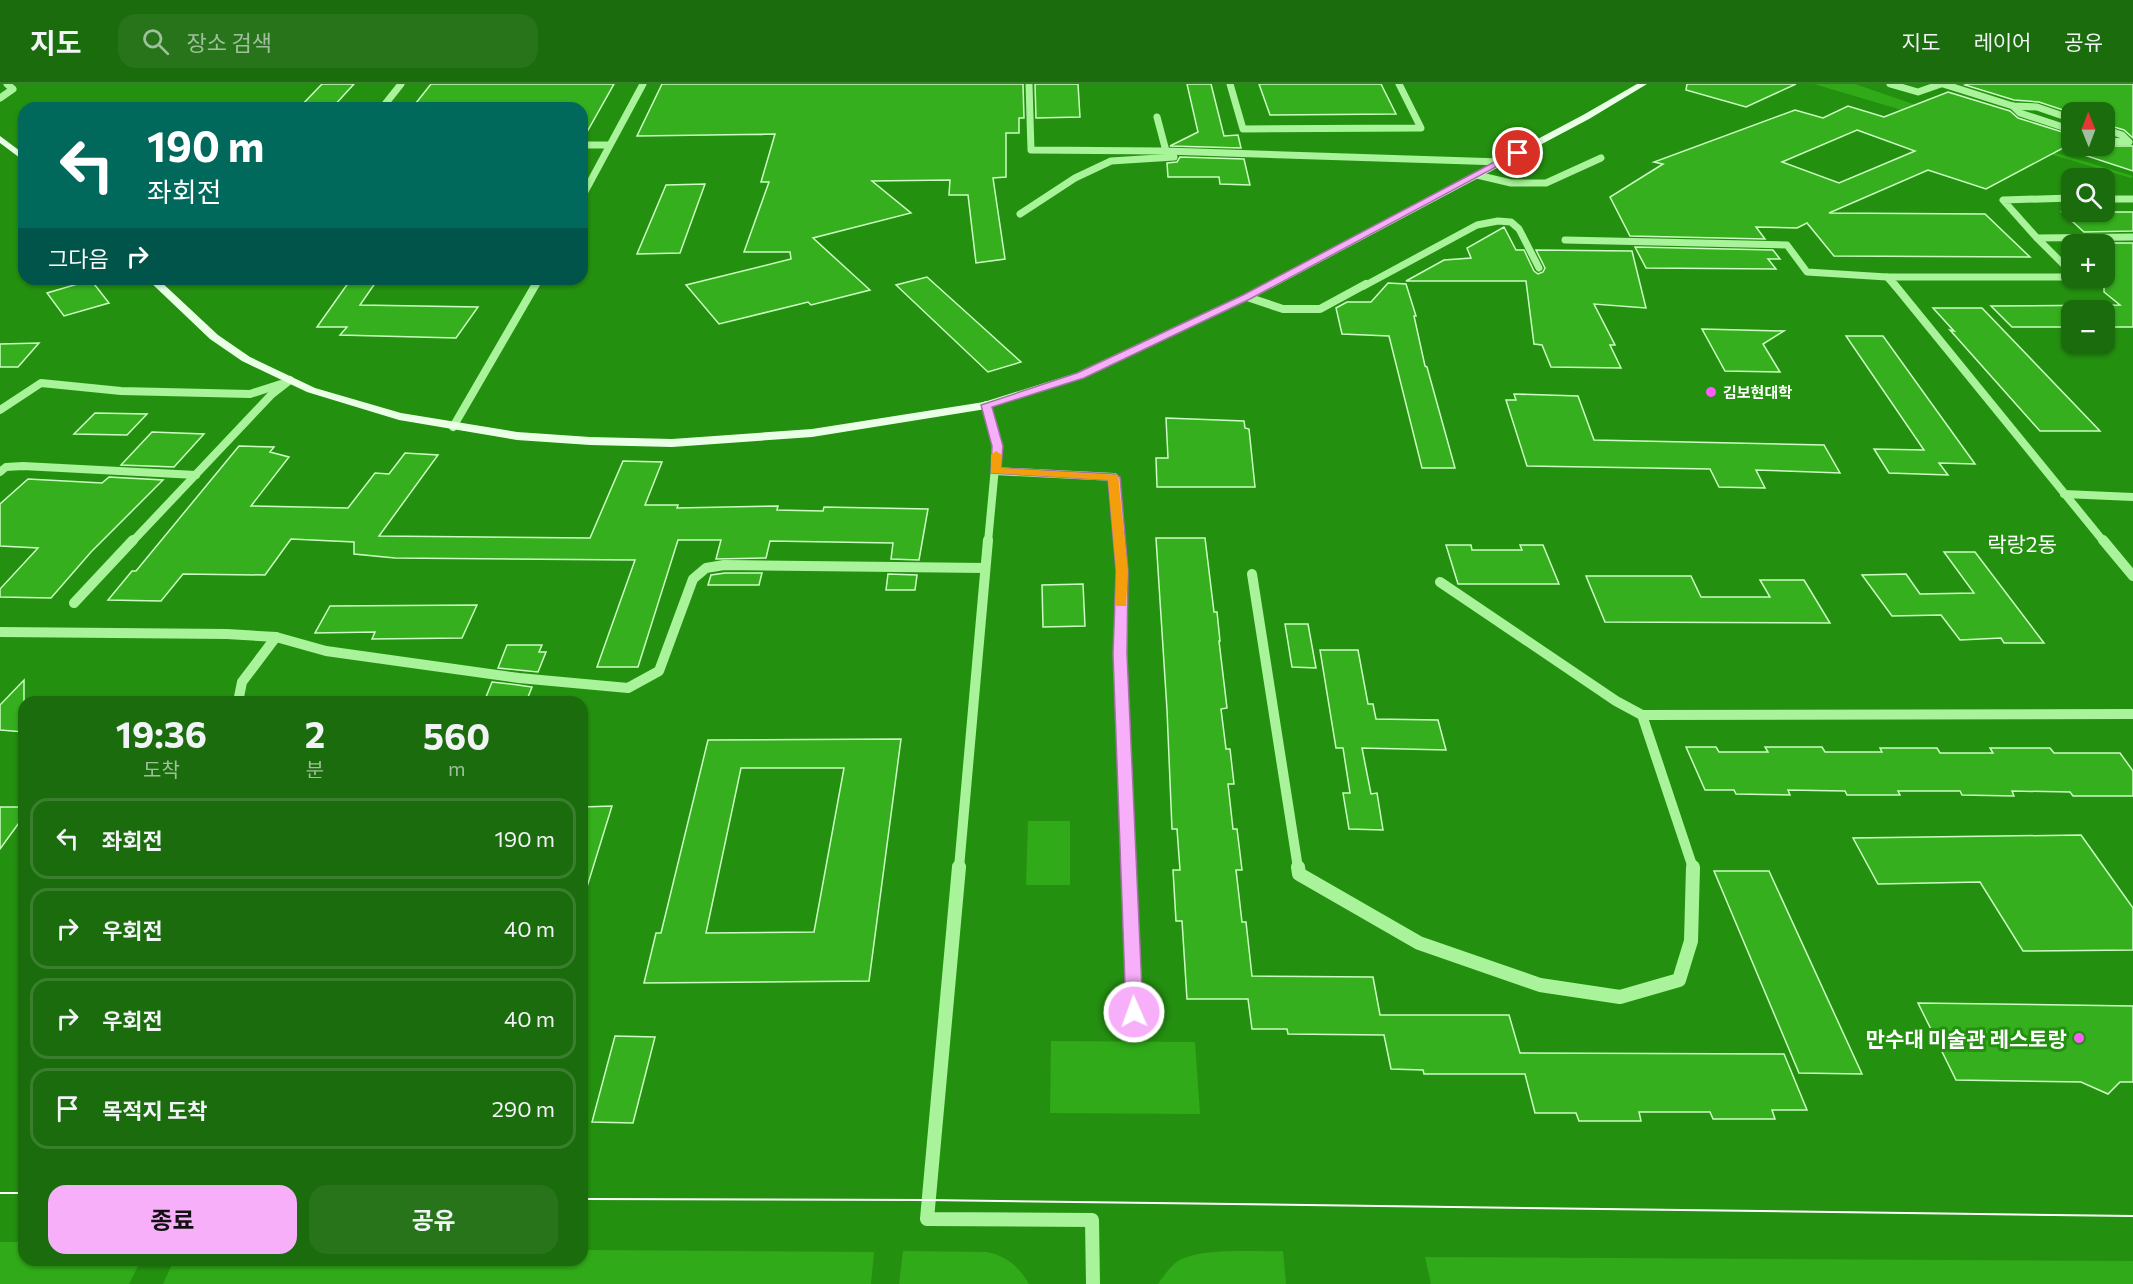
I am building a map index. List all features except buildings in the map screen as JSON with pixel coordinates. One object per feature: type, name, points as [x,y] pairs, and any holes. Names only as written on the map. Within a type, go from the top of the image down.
[{"type":"main road","points":[[158,285],[214,337],[246,360],[311,390],[399,416],[453,427],[517,436],[672,442],[812,433],[987,405],[1080,375],[1247,297],[1643,84]]},
{"type":"main road","points":[[0,140],[18,154]]},
{"type":"street","points":[[0,98],[13,89],[8,84]]},
{"type":"street","points":[[387,102],[401,84]]},
{"type":"street","points":[[588,185],[643,84]]},
{"type":"street","points":[[1029,84],[1031,150],[1166,151],[1501,162]]},
{"type":"street","points":[[1230,84],[1243,129],[1421,128],[1399,84]]},
{"type":"street","points":[[1890,84],[1918,92],[1942,84],[2013,106],[2037,107],[2061,115]]},
{"type":"street","points":[[2013,106],[2020,114],[2061,127]]},
{"type":"street","points":[[1156,117],[1166,151]]},
{"type":"street","points":[[2115,133],[2122,135],[2129,142],[2115,141]]},
{"type":"street","points":[[588,145],[609,145]]},
{"type":"street","points":[[1020,214],[1075,178],[1111,161],[1192,157],[1219,153]]},
{"type":"street","points":[[1477,175],[1511,183],[1546,183],[1601,158]]},
{"type":"street","points":[[2061,198],[2003,200],[2061,262]]},
{"type":"street","points":[[2115,199],[2133,199]]},
{"type":"street","points":[[1247,297],[1272,308],[1294,312],[1320,309],[1477,225],[1498,222],[1512,222],[1520,230],[1539,268]]},
{"type":"street","points":[[2037,238],[2133,237]]},
{"type":"street","points":[[1565,240],[1787,245],[1807,272],[1887,277],[2061,277]]},
{"type":"street","points":[[1887,277],[1919,312],[2064,494],[2133,576]]},
{"type":"street","points":[[453,427],[536,285]]},
{"type":"street","points":[[0,410],[41,383],[121,391],[250,394],[290,380]]},
{"type":"street","points":[[74,603],[272,394],[290,380]]},
{"type":"street","points":[[987,405],[997,446],[927,1219],[1092,1220],[1093,1284]]},
{"type":"street","points":[[0,472],[6,467],[23,466],[196,475]]},
{"type":"street","points":[[995,471],[1114,477],[1122,571],[1120,654],[1134,1012]]},
{"type":"street","points":[[2064,494],[2133,497]]},
{"type":"street","points":[[0,632],[227,634],[276,637],[338,653],[519,678],[628,688],[659,671],[693,579],[706,568],[724,565],[985,568]]},
{"type":"street","points":[[1252,574],[1299,874],[1419,943],[1540,985],[1620,997],[1679,980],[1691,941],[1693,867],[1642,715]]},
{"type":"street","points":[[1440,582],[1616,701],[1642,715],[2133,714]]},
{"type":"street","points":[[239,696],[242,682],[276,637]]},
{"type":"green space","points":[[1814,84],[1855,84],[1919,106],[1913,110],[2106,168],[2097,168]]},
{"type":"green space","points":[[2115,171],[2133,176],[2131,178],[2115,173]]},
{"type":"green space","points":[[1028,821],[1070,821],[1070,885],[1026,885]]},
{"type":"green space","points":[[1051,1041],[1195,1042],[1200,1114],[1050,1113]]},
{"type":"green space","points":[[0,1242],[18,1242],[18,1266],[138,1266],[129,1284],[0,1284]]},
{"type":"green space","points":[[588,1250],[874,1252],[871,1284],[163,1284],[171,1266],[588,1266]]},
{"type":"green space","points":[[903,1251],[986,1252],[1000,1256],[1011,1263],[1029,1284],[899,1284]]},
{"type":"green space","points":[[1283,1251],[1286,1284],[1158,1284],[1176,1262],[1195,1255],[1220,1252]]},
{"type":"green space","points":[[1425,1257],[2133,1261],[2133,1284],[1431,1284]]},
{"type":"tram line","points":[[0,1193],[18,1193]]},
{"type":"tram line","points":[[588,1199],[928,1200],[2133,1216]]},
{"type":"slow traffic","points":[[996,455],[995,471],[1114,477],[1122,571],[1121,604]]},
{"type":"place","name":"김보현대학","points":[[1711,392]]},
{"type":"place","name":"만수대 미술관 레스토랑","points":[[2079,1038]]},
{"type":"district","name":"락랑2동","points":[[2022,543]]},
{"type":"route","points":[[1134,1012],[1120,654],[1122,571],[1114,477],[995,471],[997,446],[987,405],[1080,375],[1247,297],[1518,153]]}]
